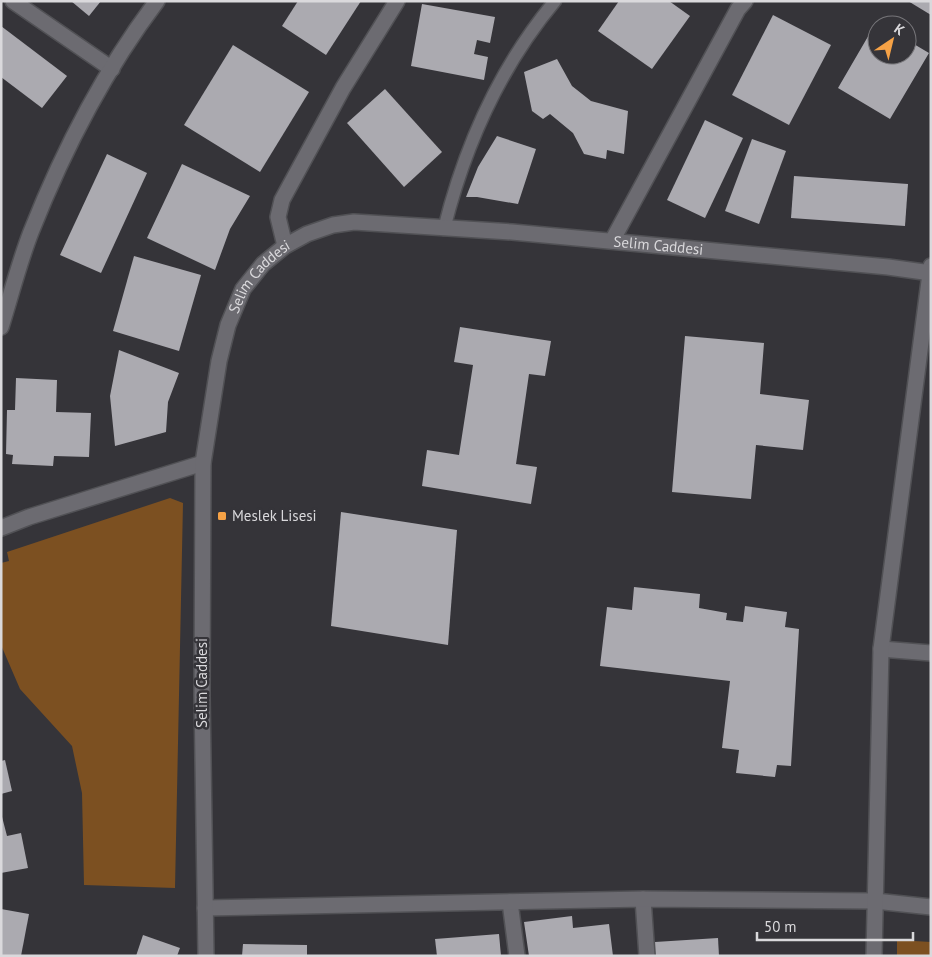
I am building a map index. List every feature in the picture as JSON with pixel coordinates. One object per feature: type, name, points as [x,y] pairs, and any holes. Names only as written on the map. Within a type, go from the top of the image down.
[{"type":"street","points":[[13,1],[112,69]]},
{"type":"street","points":[[1,327],[30,234],[52,181],[72,140],[112,69],[137,27],[157,1]]},
{"type":"street","points":[[285,246],[278,217],[282,200],[343,88],[397,1]]},
{"type":"street","points":[[612,241],[738,9],[745,1]]},
{"type":"street","name":"Selim Caddesi","points":[[206,956],[202,695],[203,463],[219,361],[228,324],[243,289],[263,264],[285,246],[307,234],[333,225],[354,222],[512,232],[930,271]]},
{"type":"street","points":[[874,956],[881,649],[930,271]]},
{"type":"street","points":[[1,528],[30,517],[203,463]]},
{"type":"street","points":[[881,649],[931,653]]},
{"type":"street","points":[[205,908],[643,899],[875,901],[931,907]]},
{"type":"street","points":[[643,899],[647,956]]},
{"type":"street","points":[[510,902],[516,956]]},
{"type":"lane","points":[[444,228],[464,161],[496,86],[514,57],[555,1]]},
{"type":"shaded area","points":[[170,498],[183,503],[175,888],[84,885],[82,793],[72,746],[20,689],[1,645],[1,563],[9,561],[7,552]]},
{"type":"shaded area","points":[[897,940],[931,942],[931,956],[897,956]]},
{"type":"building","points":[[71,1],[101,1],[89,16]]},
{"type":"building","points":[[298,1],[361,1],[326,55],[282,26]]},
{"type":"building","points":[[619,1],[669,1],[690,16],[652,69],[598,31]]},
{"type":"building","points":[[908,1],[931,1],[931,15]]},
{"type":"building","points":[[422,4],[495,17],[490,43],[477,40],[474,54],[488,57],[484,80],[411,66]]},
{"type":"building","points":[[773,15],[831,45],[789,125],[732,95]]},
{"type":"building","points":[[1,26],[67,76],[42,108],[1,77]]},
{"type":"building","points":[[867,38],[867,65],[917,65],[917,46],[929,53],[890,119],[838,88]]},
{"type":"building","points":[[233,45],[309,92],[260,172],[184,125]]},
{"type":"building","points":[[557,59],[572,86],[591,101],[628,111],[624,154],[607,150],[606,159],[584,154],[573,133],[550,114],[543,119],[532,111],[524,72]]},
{"type":"building","points":[[385,89],[442,152],[404,187],[347,123]]},
{"type":"building","points":[[705,120],[743,138],[705,218],[667,200]]},
{"type":"building","points":[[497,136],[536,149],[518,204],[466,197],[478,167]]},
{"type":"building","points":[[752,139],[786,151],[759,224],[725,211]]},
{"type":"building","points":[[107,154],[147,173],[101,273],[60,255]]},
{"type":"building","points":[[182,164],[250,196],[230,229],[215,270],[147,238]]},
{"type":"building","points":[[794,176],[908,184],[905,226],[791,218]]},
{"type":"building","points":[[134,256],[201,275],[179,351],[113,331]]},
{"type":"building","points":[[460,327],[551,341],[545,376],[529,374],[516,464],[537,467],[531,504],[422,486],[427,450],[459,455],[473,365],[454,362]]},
{"type":"building","points":[[685,336],[764,343],[760,394],[809,400],[803,450],[756,445],[751,499],[672,492]]},
{"type":"building","points":[[119,350],[179,373],[168,402],[166,432],[115,446],[110,396]]},
{"type":"building","points":[[16,378],[57,380],[56,412],[91,413],[89,457],[54,456],[53,466],[12,464],[13,455],[6,454],[7,410],[15,410]]},
{"type":"building","points":[[341,512],[457,530],[448,645],[331,626]]},
{"type":"building","points":[[634,587],[700,594],[699,608],[727,613],[726,620],[743,622],[745,606],[787,612],[785,627],[799,629],[791,766],[777,765],[775,777],[736,773],[739,750],[722,748],[730,681],[600,666],[607,607],[632,610]]},
{"type":"building","points":[[5,760],[12,791],[1,794],[1,761]]},
{"type":"building","points":[[1,813],[7,836],[21,833],[28,868],[1,873]]},
{"type":"building","points":[[1,909],[29,914],[21,956],[1,956]]},
{"type":"building","points":[[572,916],[573,928],[609,924],[613,956],[529,956],[524,922]]},
{"type":"building","points":[[499,934],[501,956],[437,956],[435,939]]},
{"type":"building","points":[[143,935],[180,948],[177,956],[136,956]]},
{"type":"building","points":[[718,938],[719,956],[655,956],[655,942]]},
{"type":"building","points":[[243,944],[307,945],[307,956],[242,956]]},
{"type":"place","name":"Meslek Lisesi","points":[[222,516]]}]
